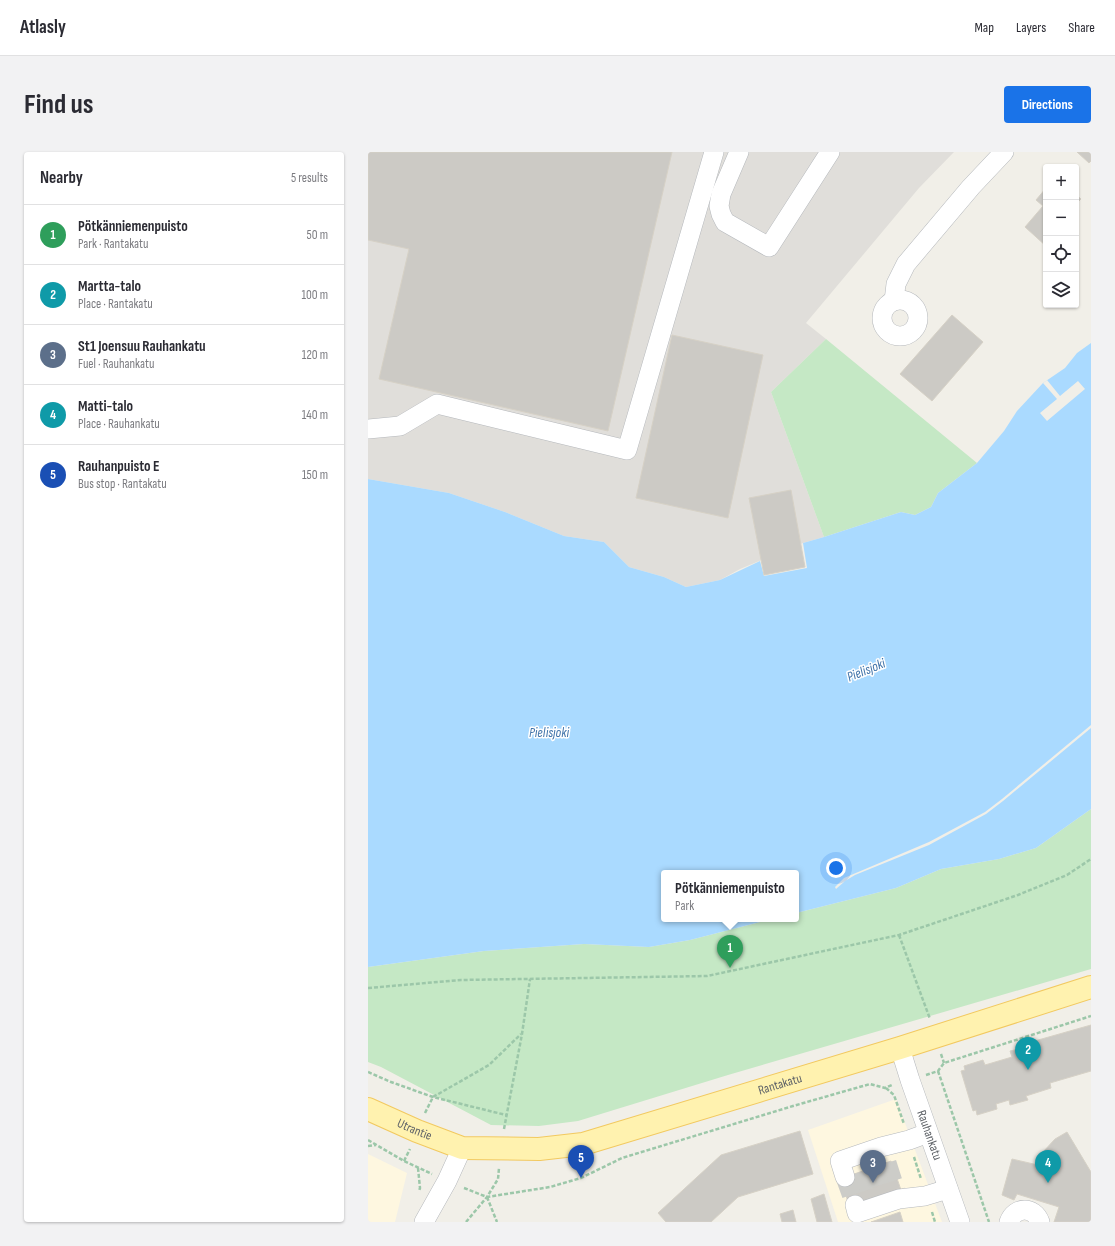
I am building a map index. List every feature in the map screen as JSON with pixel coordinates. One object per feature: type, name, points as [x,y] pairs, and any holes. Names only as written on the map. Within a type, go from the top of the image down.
[{"type":"main road","name":"Rantakatu","points":[[462,1148],[539,1149],[583,1144],[900,1048],[1091,987]]},
{"type":"main road","name":"Utrantie","points":[[368,1109],[417,1131],[462,1148]]},
{"type":"street","points":[[368,429],[400,426],[437,404],[627,450],[714,152]]},
{"type":"street","points":[[739,152],[721,194],[719,206],[721,214],[725,222],[769,247],[830,152]]},
{"type":"street","points":[[894,301],[896,284],[906,264],[971,187],[1004,152]]},
{"type":"street","name":"Rauhankatu","points":[[900,1048],[928,1133],[960,1222]]},
{"type":"street","points":[[866,1162],[910,1140],[928,1133]]},
{"type":"street","points":[[424,1222],[431,1212],[447,1181],[462,1148]]},
{"type":"street","points":[[873,1204],[926,1196],[948,1189]]},
{"type":"street","points":[[1009,1222],[1011,1216],[1015,1212],[1030,1210],[1040,1222]]},
{"type":"path","points":[[368,988],[461,980],[707,976],[899,935],[1018,895],[1067,874],[1091,859]]},
{"type":"path","points":[[899,935],[928,1013]]},
{"type":"path","points":[[368,1072],[433,1097],[506,1115],[522,1034],[530,979]]},
{"type":"path","points":[[944,1063],[1091,1016]]},
{"type":"path","points":[[433,1097],[489,1065],[522,1034]]},
{"type":"path","points":[[938,1071],[989,1222]]},
{"type":"path","points":[[368,1146],[377,1145]]},
{"type":"path","points":[[417,1194],[420,1188],[418,1168]]},
{"type":"path","points":[[466,1222],[487,1197],[497,1222]]},
{"type":"shaded area","points":[[368,152],[954,152],[919,188],[806,323],[826,339],[771,392],[824,537],[803,543],[740,569],[720,580],[686,587],[664,577],[629,567],[604,542],[564,536],[505,512],[449,493],[368,479]]},
{"type":"shaded area","points":[[896,1099],[942,1222],[838,1222],[808,1130]]},
{"type":"shaded area","points":[[368,1154],[407,1173],[395,1222],[368,1222]]},
{"type":"green space","points":[[826,339],[977,463],[938,493],[931,507],[915,515],[901,512],[824,537],[771,392]]},
{"type":"green space","points":[[1091,809],[1091,969],[728,1075],[578,1121],[539,1126],[491,1125],[381,1067],[368,1062],[368,967],[484,951],[584,944],[649,947],[690,940],[760,922],[799,922],[799,912],[896,888],[941,869],[999,859],[1036,848]]},
{"type":"water","name":"Pielisjoki","points":[[1091,343],[1091,809],[1036,848],[999,859],[941,869],[896,888],[799,912],[799,870],[661,870],[661,922],[760,922],[690,940],[649,947],[584,944],[484,951],[368,967],[368,479],[449,493],[505,512],[564,536],[604,542],[629,567],[664,577],[686,587],[720,580],[760,561],[764,576],[807,568],[803,543],[901,512],[915,515],[931,507],[938,493],[977,463],[1004,431],[1017,411],[1043,383],[1065,368],[1077,353]]},
{"type":"pier","points":[[1047,380],[1060,396],[1078,381],[1085,389],[1047,421],[1040,413],[1057,399],[1043,383]]},
{"type":"pier","points":[[1091,725],[1091,728],[986,814],[929,845],[855,875],[836,889],[835,887],[844,878],[929,842],[985,812]]},
{"type":"building","points":[[368,152],[672,152],[608,431],[379,379],[409,249],[368,240]]},
{"type":"building","points":[[1077,152],[1091,152],[1091,161],[1089,163]]},
{"type":"building","points":[[1043,192],[1043,206],[1036,200]]},
{"type":"building","points":[[1043,206],[1043,243],[1025,227]]},
{"type":"building","points":[[952,315],[983,342],[932,401],[900,374]]},
{"type":"building","points":[[672,335],[763,355],[728,518],[636,498]]},
{"type":"building","points":[[791,490],[805,567],[764,575],[749,498]]},
{"type":"building","points":[[1091,1025],[1091,1071],[1050,1083],[1051,1088],[1026,1096],[1028,1100],[1010,1105],[1009,1100],[996,1104],[997,1109],[977,1115],[976,1110],[973,1111],[961,1071],[965,1070],[964,1066],[983,1060],[985,1065],[1012,1057],[1010,1051],[1019,1049],[1020,1053],[1026,1052],[1024,1044]]},
{"type":"building","points":[[800,1131],[813,1174],[738,1197],[711,1222],[666,1222],[658,1213],[721,1155]]},
{"type":"building","points":[[1067,1132],[1091,1172],[1091,1222],[1054,1222],[1059,1207],[1017,1194],[1014,1200],[1002,1195],[1012,1159],[1038,1165],[1042,1153],[1055,1139]]},
{"type":"building","points":[[891,1161],[901,1190],[850,1207],[840,1179]]},
{"type":"building","points":[[824,1194],[832,1222],[817,1222],[811,1199]]},
{"type":"building","points":[[793,1210],[796,1222],[782,1222],[780,1214]]},
{"type":"building","points":[[900,1212],[903,1222],[871,1222]]},
{"type":"tunnel","points":[[887,1163],[896,1191]]},
{"type":"tunnel","points":[[874,1167],[883,1196]]},
{"type":"tunnel","points":[[858,1173],[867,1201]]},
{"type":"tunnel","points":[[845,1177],[855,1205]]},
{"type":"place","name":"Pötkänniemenpuisto","points":[[730,968]]},
{"type":"place","name":"Martta-talo","points":[[1028,1070]]},
{"type":"place","name":"Rauhanpuisto E","points":[[581,1178]]},
{"type":"place","name":"St1 Joensuu Rauhankatu","points":[[873,1183]]},
{"type":"place","name":"Matti-talo","points":[[1048,1183]]}]
